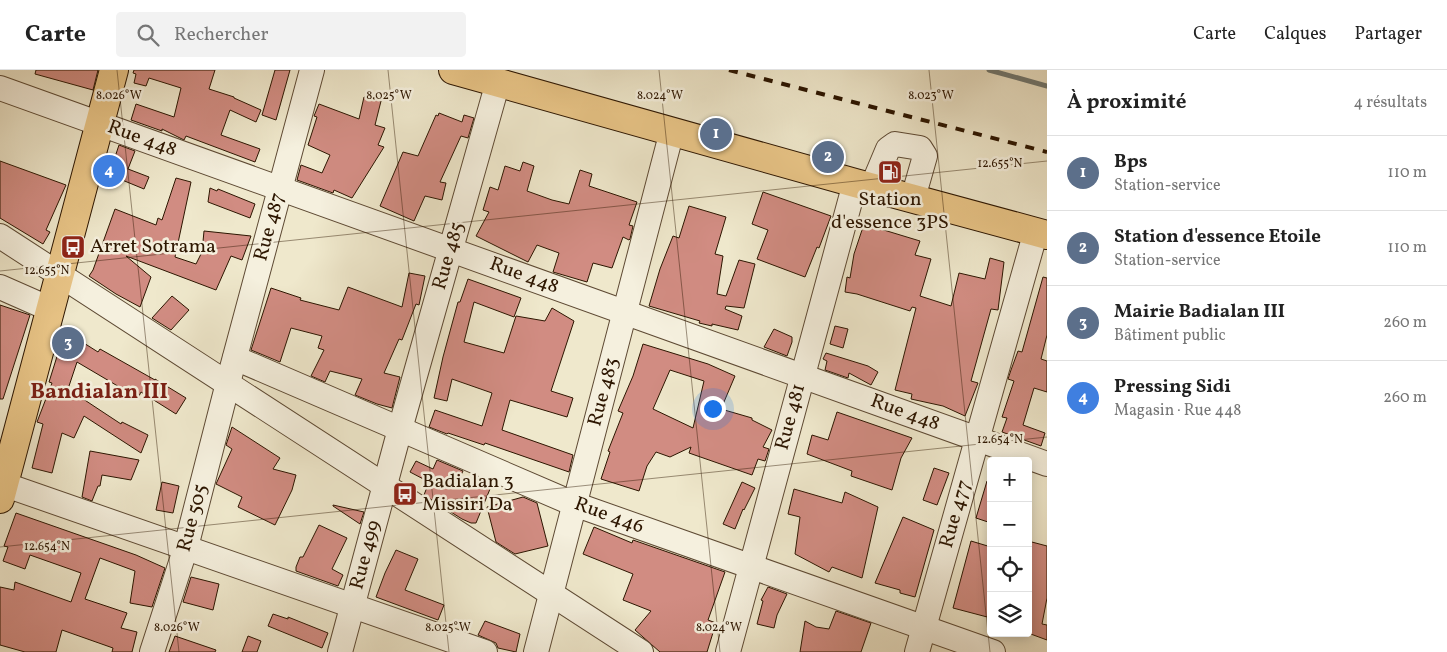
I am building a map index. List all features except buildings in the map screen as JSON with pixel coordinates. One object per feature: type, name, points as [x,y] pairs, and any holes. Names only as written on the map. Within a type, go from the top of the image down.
[{"type":"main road","points":[[1,489],[114,70]]},
{"type":"main road","points":[[453,70],[1042,233]]},
{"type":"street","name":"Rue 487","points":[[228,383],[312,70]]},
{"type":"street","name":"Rue 485","points":[[400,429],[498,82]]},
{"type":"street","name":"Rue 448","points":[[0,88],[1047,464]]},
{"type":"street","name":"Rue 483","points":[[536,652],[672,131]]},
{"type":"street","name":"Rue 481","points":[[728,652],[803,376],[864,185],[888,149],[895,144],[920,148],[925,156],[913,198]]},
{"type":"street","name":"Rue 477","points":[[917,652],[978,439],[1042,233]]},
{"type":"street","points":[[0,236],[551,593],[629,649]]},
{"type":"street","points":[[0,287],[50,309]]},
{"type":"street","name":"Rue 446","points":[[235,358],[574,504],[993,652]]},
{"type":"street","name":"Rue 505","points":[[152,652],[186,547],[228,383]]},
{"type":"street","name":"Rue 499","points":[[340,652],[400,429]]},
{"type":"street","points":[[1,489],[186,547],[486,652]]},
{"type":"waterway","points":[[989,70],[1047,86]]},
{"type":"railway","points":[[729,70],[1047,152]]},
{"type":"place","name":"Bps","points":[[716,134]]},
{"type":"place","name":"Station d'essence Etoile","points":[[828,157]]},
{"type":"place","name":"Pressing Sidi","points":[[109,171]]},
{"type":"place","name":"Station d'essence 3PS","points":[[890,172]]},
{"type":"place","name":"Arret Sotrama","points":[[73,247]]},
{"type":"place","name":"Mairie Badialan III","points":[[68,343]]},
{"type":"place","name":"Badialan 3 Missiri Da","points":[[405,494]]},
{"type":"district","name":"Bandialan III","points":[[99,392]]}]
